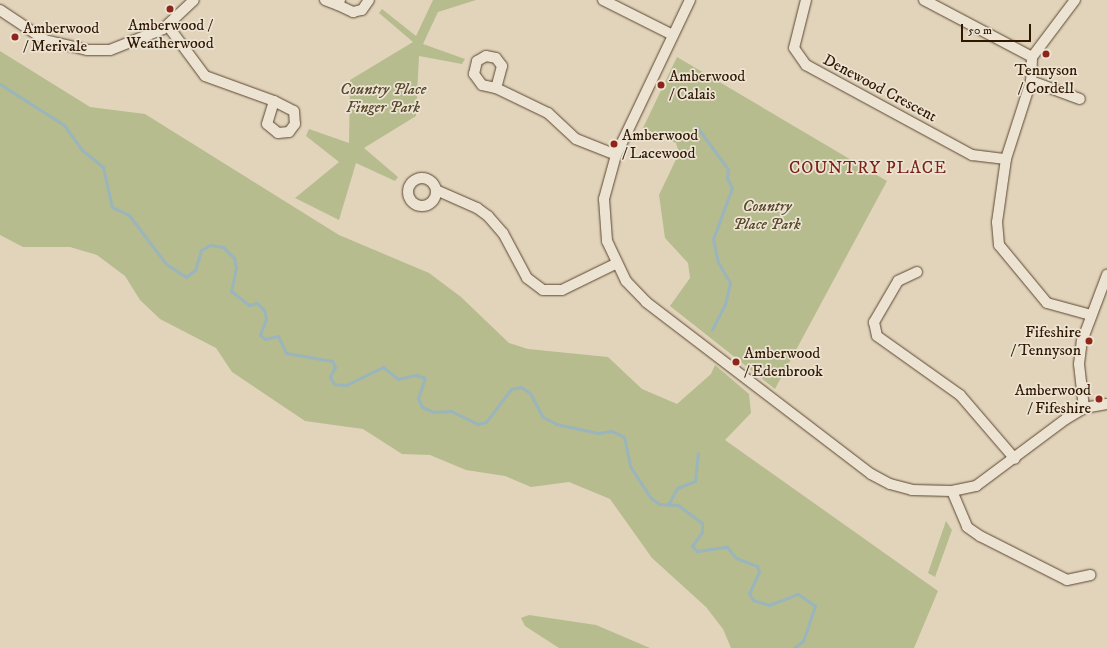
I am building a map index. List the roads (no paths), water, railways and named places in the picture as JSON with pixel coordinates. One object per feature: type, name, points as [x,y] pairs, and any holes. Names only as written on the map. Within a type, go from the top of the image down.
[{"type":"street","points":[[0,10],[45,40],[87,50],[129,45],[168,26],[194,0]]},
{"type":"street","points":[[325,0],[339,3],[357,12],[366,8],[369,0]]},
{"type":"street","points":[[603,0],[673,35]]},
{"type":"street","points":[[690,0],[616,155],[608,177],[603,220],[616,264],[626,281],[646,302],[871,474],[890,484],[912,490],[952,491],[976,486],[1084,408],[1107,404]]},
{"type":"street","name":"Denewood Crescent","points":[[806,0],[794,48],[806,66],[972,155],[1006,159]]},
{"type":"street","points":[[924,0],[1032,57]]},
{"type":"street","points":[[1075,0],[1032,57],[1031,81],[1006,159],[997,222],[999,245],[1047,303],[1091,315]]},
{"type":"street","points":[[168,26],[205,76],[274,101]]},
{"type":"street","points":[[1031,81],[1080,99]]},
{"type":"street","points":[[496,88],[548,113],[576,139],[616,155]]},
{"type":"street","points":[[436,190],[478,208],[488,216],[503,233],[527,278],[544,290],[562,290],[616,264]]},
{"type":"street","points":[[917,272],[898,281],[874,322],[876,336],[960,395],[1015,459]]},
{"type":"street","points":[[1084,408],[1078,364],[1091,315],[1107,275]]},
{"type":"street","points":[[952,491],[967,527],[980,536],[1067,580],[1090,575]]},
{"type":"waterway","points":[[0,84],[64,125],[82,150],[103,167],[112,207],[129,215],[166,264],[186,277],[195,270],[201,250],[210,245],[223,247],[234,258],[236,268],[231,291],[249,305],[257,303],[264,310],[266,319],[260,335],[265,339],[278,336],[286,353],[332,361],[335,367],[330,377],[334,384],[346,385],[383,367],[398,379],[416,375],[425,378],[418,398],[422,407],[434,412],[451,411],[478,424],[486,422],[511,389],[521,387],[530,393],[543,417],[556,424],[598,433],[612,431],[624,437],[630,466],[651,498],[659,504],[678,505],[702,523],[702,532],[692,546],[697,551],[727,547],[736,558],[757,566],[759,572],[749,593],[753,600],[769,605],[798,594],[815,606],[803,641],[794,648]]},
{"type":"waterway","points":[[697,127],[728,169],[727,178],[732,188],[713,239],[718,262],[730,283],[725,304],[712,330]]},
{"type":"waterway","points":[[668,505],[677,488],[695,481],[698,453]]},
{"type":"place","name":"Amberwood / Weatherwood","points":[[170,9]]},
{"type":"place","name":"Amberwood / Merivale","points":[[15,37]]},
{"type":"place","name":"Tennyson / Cordell","points":[[1046,54]]},
{"type":"place","name":"Amberwood / Calais","points":[[661,85]]},
{"type":"place","name":"Amberwood / Lacewood","points":[[614,144]]},
{"type":"place","name":"Fifeshire / Tennyson","points":[[1089,341]]},
{"type":"place","name":"Amberwood / Edenbrook","points":[[736,362]]},
{"type":"place","name":"Amberwood / Fifeshire","points":[[1099,399]]},
{"type":"district","name":"COUNTRY PLACE","points":[[868,169]]},
{"type":"park label","name":"Country Place Finger Park","points":[[383,98]]},
{"type":"park label","name":"Country Place Park","points":[[767,215]]}]
